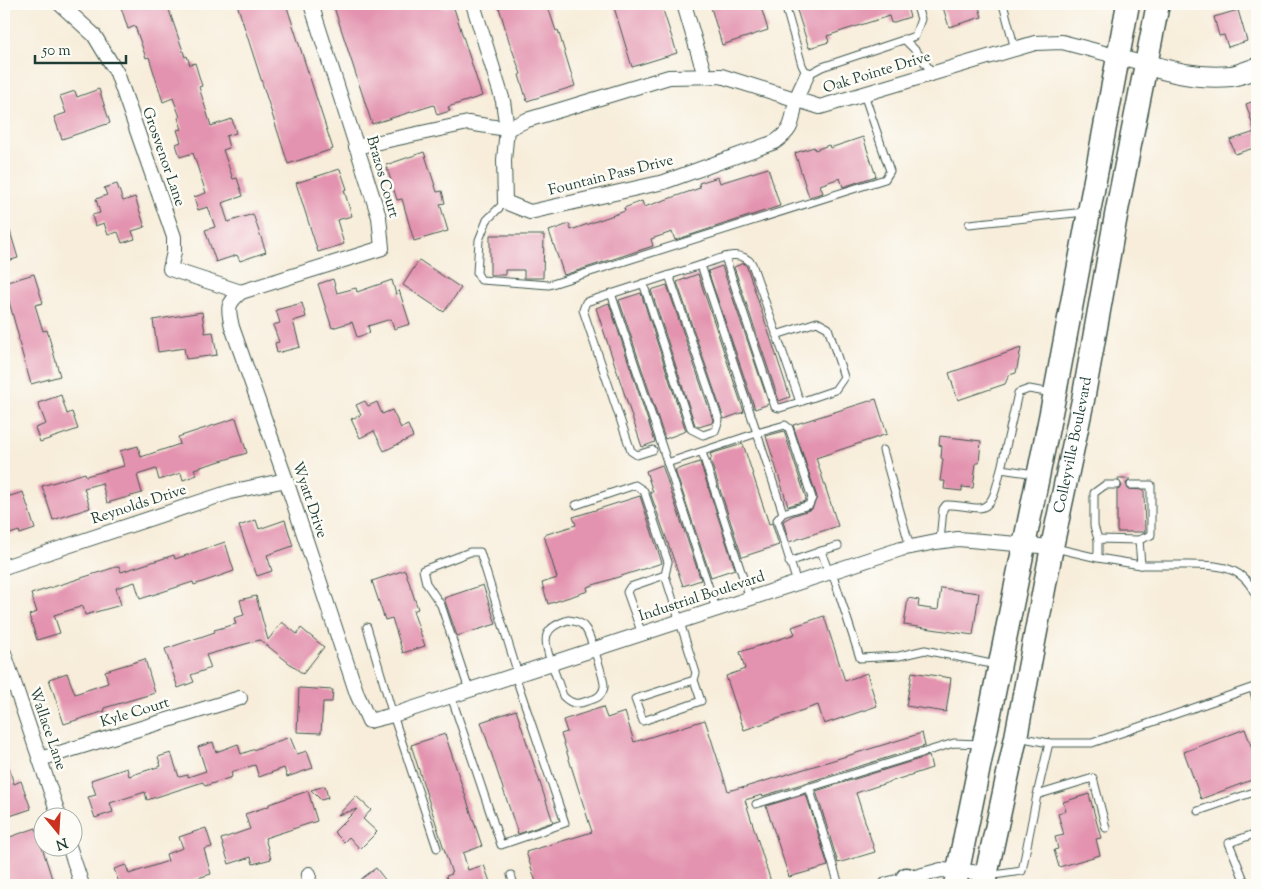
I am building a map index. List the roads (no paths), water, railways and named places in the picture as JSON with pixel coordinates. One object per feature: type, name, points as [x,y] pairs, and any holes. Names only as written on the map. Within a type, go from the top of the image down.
[{"type":"main road","name":"Colleyville Boulevard","points":[[956,878],[1055,393],[1128,4]]},
{"type":"main road","name":"Colleyville Boulevard","points":[[985,879],[1016,737],[1052,547],[1083,400],[1117,210],[1158,4]]},
{"type":"main road","points":[[1146,64],[1169,72],[1191,75],[1232,76],[1257,68]]},
{"type":"street","name":"Grosvenor Lane","points":[[60,4],[94,35],[117,73],[174,237],[174,252],[170,269],[241,292]]},
{"type":"street","name":"Brazos Court","points":[[241,292],[382,248],[379,217],[311,4]]},
{"type":"street","points":[[473,4],[503,101],[507,129],[504,160],[505,202]]},
{"type":"street","points":[[684,4],[705,76]]},
{"type":"street","name":"Oak Pointe Drive","points":[[507,129],[527,120],[669,77],[721,76],[820,108],[1035,43],[1062,42],[1146,64]]},
{"type":"street","name":"Fountain Pass Drive","points":[[505,202],[530,212],[664,182],[775,142],[787,134],[794,118],[796,100],[807,75]]},
{"type":"street","points":[[356,147],[468,123],[507,129]]},
{"type":"street","name":"Wyatt Drive","points":[[241,292],[231,301],[228,311],[232,327],[286,480],[357,694],[369,721]]},
{"type":"street","name":"Reynolds Drive","points":[[4,567],[230,492],[286,480]]},
{"type":"street","name":"Industrial Boulevard","points":[[369,721],[393,715],[910,547],[958,539],[1052,547]]},
{"type":"street","name":"Wallace Lane","points":[[4,653],[56,806]]},
{"type":"street","name":"Kyle Court","points":[[40,759],[240,698]]},
{"type":"street","points":[[72,856],[82,885]]},
{"type":"street","points":[[903,883],[941,870],[956,878],[985,879]]},
{"type":"lane","points":[[789,4],[787,12],[802,65],[807,75],[822,67],[915,36],[921,19],[916,4]]},
{"type":"lane","points":[[1012,4],[1003,5],[1015,49]]},
{"type":"lane","points":[[904,39],[917,52],[933,74]]},
{"type":"lane","points":[[505,202],[487,220],[479,240],[477,273],[481,280],[549,285],[885,179],[890,171],[864,94]]},
{"type":"lane","points":[[969,224],[1088,211]]},
{"type":"lane","points":[[653,450],[636,456],[631,451],[583,310],[586,302],[735,254],[748,259],[752,264],[800,402]]},
{"type":"lane","points":[[725,257],[775,407],[780,408],[835,390],[844,377],[828,328],[817,322],[776,335]]},
{"type":"lane","points":[[701,265],[783,513]]},
{"type":"lane","points":[[643,283],[691,429],[703,435],[715,431],[718,420],[669,275]]},
{"type":"lane","points":[[611,294],[716,609]]},
{"type":"lane","points":[[940,541],[943,509],[946,505],[980,508],[987,506],[992,500],[1018,393],[1029,389],[1055,393]]},
{"type":"lane","points":[[667,463],[785,425],[790,428],[812,498],[809,505],[783,513],[777,520],[797,583]]},
{"type":"lane","points":[[884,450],[910,547]]},
{"type":"lane","points":[[702,452],[750,598]]},
{"type":"lane","points":[[1001,469],[1038,475]]},
{"type":"lane","points":[[576,505],[634,485],[644,491],[668,562],[665,575],[696,673],[694,680],[700,701],[643,721],[635,699],[694,680]]},
{"type":"lane","points":[[1098,558],[1098,539],[1094,526],[1094,492],[1105,485],[1117,485]]},
{"type":"lane","points":[[1098,539],[1139,540],[1151,535],[1151,485],[1131,485]]},
{"type":"lane","points":[[1139,540],[1141,564]]},
{"type":"lane","points":[[789,562],[838,546]]},
{"type":"lane","points":[[1052,547],[1098,558],[1141,564],[1218,565],[1238,573],[1254,589],[1257,599]]},
{"type":"lane","points":[[821,551],[860,658],[899,656],[925,650],[999,666]]},
{"type":"lane","points":[[451,696],[501,844],[565,823],[517,675],[480,552],[470,552],[423,570],[426,582],[441,605],[469,690]]},
{"type":"lane","points":[[642,634],[627,592],[630,587],[665,575]]},
{"type":"lane","points":[[568,620],[582,624],[587,629],[594,649],[604,681],[601,694],[597,698],[578,704],[567,700],[562,696],[545,644],[549,630],[555,624],[568,620]]},
{"type":"lane","points":[[367,627],[393,715],[437,848]]},
{"type":"lane","points":[[1016,737],[1049,743],[1092,743],[1255,687],[1257,702]]},
{"type":"lane","points":[[756,804],[954,743],[983,745]]},
{"type":"lane","points":[[985,879],[994,875],[1022,871],[1049,743]]},
{"type":"lane","points":[[1037,795],[1093,778],[1106,828]]},
{"type":"lane","points":[[809,787],[839,885]]},
{"type":"lane","points":[[1198,811],[1257,791]]},
{"type":"lane","points":[[1246,885],[1229,843],[1257,833]]},
{"type":"lane","points":[[511,875],[514,885]]}]
